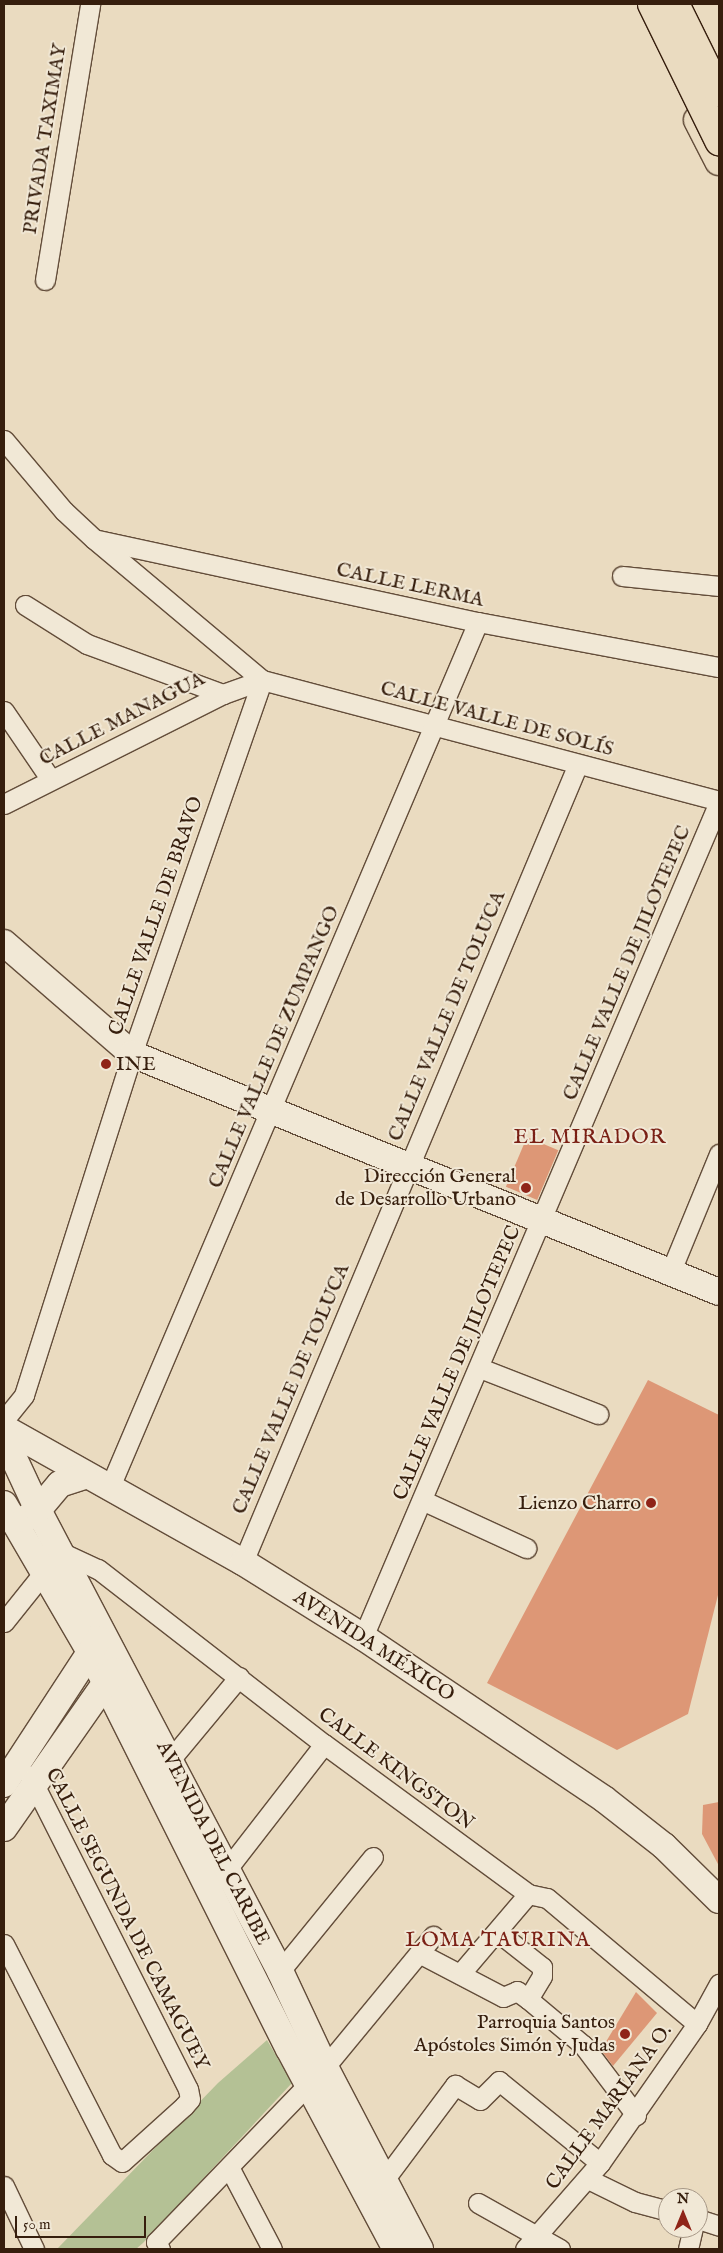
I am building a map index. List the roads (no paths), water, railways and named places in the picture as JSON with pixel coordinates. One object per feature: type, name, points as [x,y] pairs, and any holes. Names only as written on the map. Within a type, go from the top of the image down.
[{"type":"main road","points":[[642,4],[719,161]]},
{"type":"main road","points":[[652,4],[719,142]]},
{"type":"main road","points":[[675,4],[719,93]]},
{"type":"street","name":"PRIVADA TAXIMAY","points":[[45,280],[90,4]]},
{"type":"street","points":[[4,440],[64,511],[94,539],[262,680]]},
{"type":"street","name":"CALLE LERMA","points":[[94,539],[478,622],[719,667]]},
{"type":"street","points":[[622,576],[719,586]]},
{"type":"street","points":[[25,605],[87,644],[223,694]]},
{"type":"street","name":"CALLE VALLE DE ZUMPANGO","points":[[109,1489],[272,1111],[478,622]]},
{"type":"street","name":"CALLE MANAGUA","points":[[4,804],[223,694],[262,680]]},
{"type":"street","name":"CALLE VALLE DE SOLÍS","points":[[262,680],[719,802]]},
{"type":"street","name":"CALLE VALLE DE BRAVO","points":[[4,1420],[16,1409],[24,1395],[132,1054],[262,680]]},
{"type":"street","points":[[4,711],[51,780]]},
{"type":"street","name":"CALLE VALLE DE TOLUCA","points":[[242,1562],[578,764]]},
{"type":"street","name":"CALLE VALLE DE JILOTEPEC","points":[[363,1637],[542,1223],[719,802]]},
{"type":"street","points":[[4,943],[132,1054],[409,1165],[542,1223],[719,1292]]},
{"type":"street","points":[[670,1273],[719,1154]]},
{"type":"street","points":[[480,1368],[598,1414]]},
{"type":"street","name":"AVENIDA MÉXICO","points":[[4,1428],[85,1476],[242,1562],[363,1637],[604,1799],[664,1846],[719,1900]]},
{"type":"street","name":"AVENIDA DEL CARIBE","points":[[4,1437],[20,1513],[44,1572],[97,1642]]},
{"type":"street","points":[[20,1513],[60,1484],[85,1476]]},
{"type":"street","points":[[422,1500],[526,1548]]},
{"type":"street","name":"AVENIDA DEL CARIBE","points":[[20,1513],[63,1553],[97,1642],[317,2076],[396,2249]]},
{"type":"street","name":"CALLE KINGSTON","points":[[63,1553],[98,1569],[324,1744],[528,1894],[546,1898],[697,2024]]},
{"type":"street","points":[[4,1622],[44,1572]]},
{"type":"street","points":[[4,1784],[97,1642]]},
{"type":"street","points":[[4,1828],[113,1673]]},
{"type":"street","name":"AVENIDA DEL CARIBE","points":[[113,1673],[170,1760],[218,1880],[280,1971],[317,2076],[384,2180],[420,2249]]},
{"type":"street","points":[[170,1760],[239,1677]]},
{"type":"street","points":[[218,1880],[324,1744]]},
{"type":"street","name":"CALLE SEGUNDA DE CAMAGUEY","points":[[4,1944],[112,2155],[122,2162],[190,2099],[188,2089],[21,1759]]},
{"type":"street","points":[[280,1971],[373,1857]]},
{"type":"street","points":[[460,1974],[499,1933],[528,1894]]},
{"type":"street","points":[[419,1953],[503,1997],[522,1995],[542,1976],[542,1967],[499,1933]]},
{"type":"street","points":[[158,2245],[317,2076],[433,1936]]},
{"type":"street","name":"CALLE MARIANA O.","points":[[531,2242],[588,2179],[636,2115],[697,2024],[719,1984]]},
{"type":"street","points":[[522,1995],[582,2045],[636,2115]]},
{"type":"street","points":[[384,2180],[454,2086],[480,2100],[499,2081],[600,2163]]},
{"type":"street","points":[[230,2169],[272,2249]]},
{"type":"street","points":[[588,2179],[635,2202],[658,2208]]},
{"type":"street","points":[[4,2186],[34,2249]]},
{"type":"street","points":[[478,2203],[531,2242],[560,2249]]},
{"type":"place","name":"INE","points":[[106,1064]]},
{"type":"place","name":"Dirección General de Desarrollo Urbano","points":[[526,1188]]},
{"type":"place","name":"Lienzo Charro","points":[[651,1503]]},
{"type":"place","name":"Parroquia Santos Apóstoles Simón y Judas","points":[[625,2034]]},
{"type":"district","name":"EL MIRADOR","points":[[590,1138]]},
{"type":"district","name":"LOMA TAURINA","points":[[498,1941]]}]
